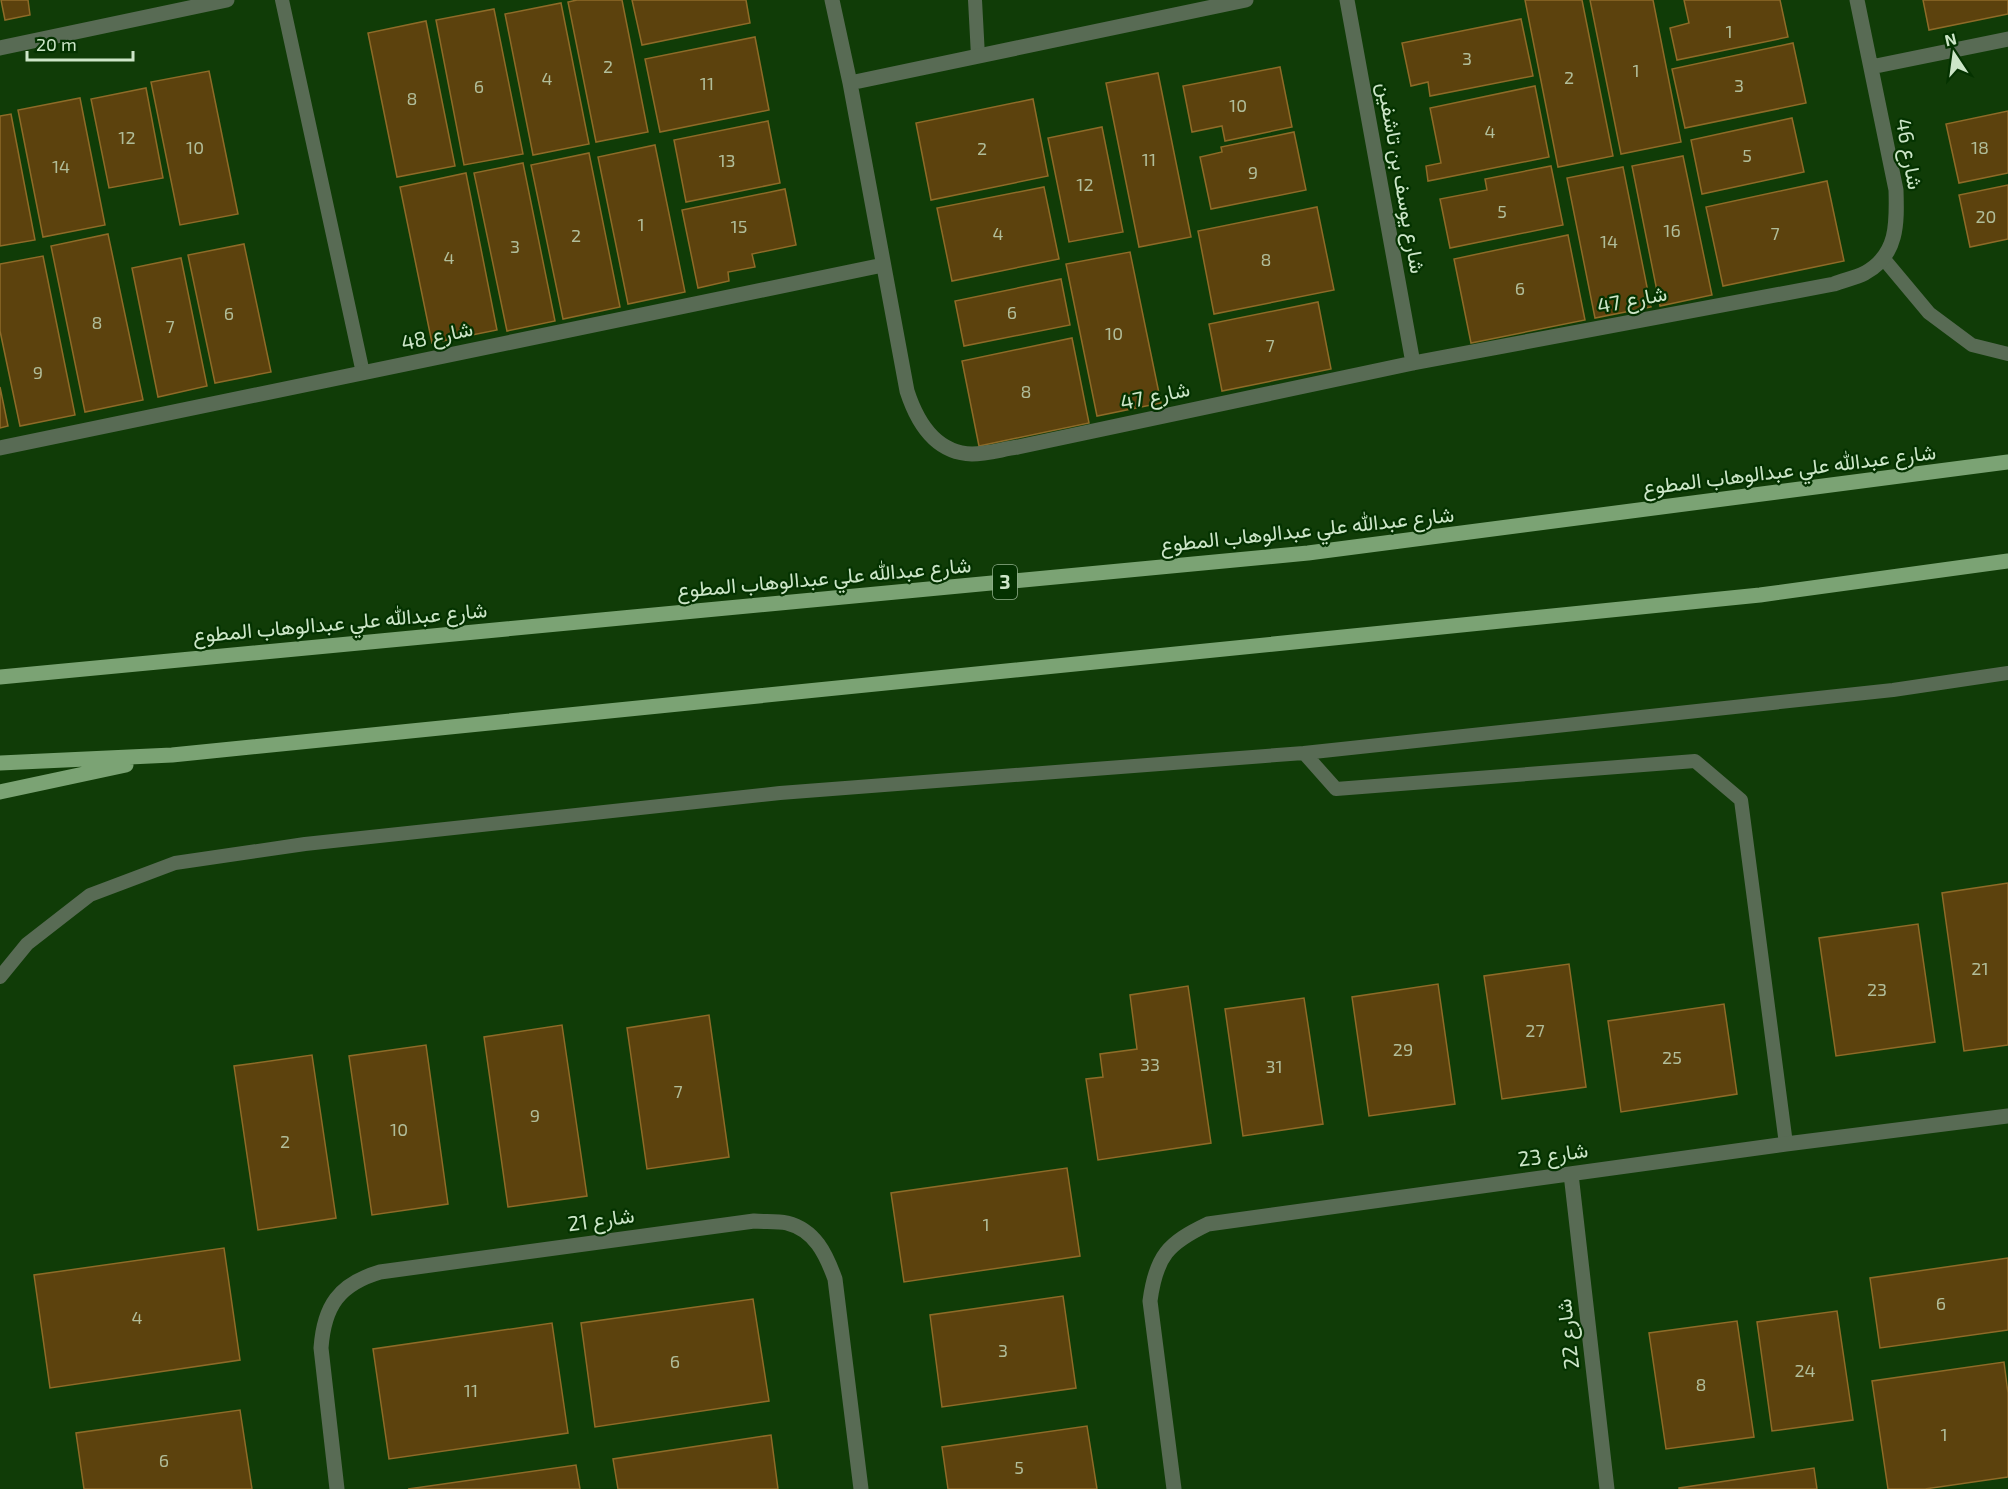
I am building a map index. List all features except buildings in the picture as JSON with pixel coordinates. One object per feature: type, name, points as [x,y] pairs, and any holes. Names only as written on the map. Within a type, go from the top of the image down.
[{"type":"main road","name":"شارع عبدالله علي عبدالوهاب المطوع","points":[[0,676],[1308,554],[2008,462]]},
{"type":"main road","points":[[0,763],[172,755],[1760,595],[2008,561]]},
{"type":"main road","points":[[0,792],[172,755]]},
{"type":"street","points":[[0,48],[227,0]]},
{"type":"street","name":"شارع 47","points":[[832,0],[850,83],[908,391],[913,409],[926,432],[946,449],[972,454],[1018,447],[1413,363],[1834,284],[1866,272],[1883,258]]},
{"type":"street","points":[[850,83],[1246,0]]},
{"type":"street","name":"شارع يوسف بن تاشفين","points":[[1347,0],[1413,363]]},
{"type":"street","name":"شارع 46","points":[[1857,0],[1896,190],[1897,217],[1894,240],[1883,258]]},
{"type":"street","points":[[1870,67],[2008,39]]},
{"type":"street","name":"شارع 48","points":[[0,448],[883,265]]},
{"type":"street","name":"شارع 23","points":[[1174,1489],[1150,1302],[1153,1278],[1164,1255],[1180,1237],[1208,1224],[1786,1144],[2008,1116]]},
{"type":"street","name":"شارع 22","points":[[1571,1174],[1607,1489]]},
{"type":"street","name":"شارع 21","points":[[337,1489],[321,1348],[323,1326],[331,1305],[342,1291],[362,1277],[380,1272],[754,1221],[788,1223],[810,1234],[826,1255],[835,1279],[861,1489]]},
{"type":"lane","points":[[282,0],[363,373]]},
{"type":"lane","points":[[975,0],[978,56]]},
{"type":"lane","points":[[1883,258],[1929,313],[1972,345],[2008,354]]},
{"type":"lane","points":[[0,976],[27,944],[90,895],[175,862],[305,844],[780,793],[1304,753],[1893,690],[2008,673]]},
{"type":"lane","points":[[1304,753],[1336,789],[1695,761],[1742,800],[1786,1144]]}]
